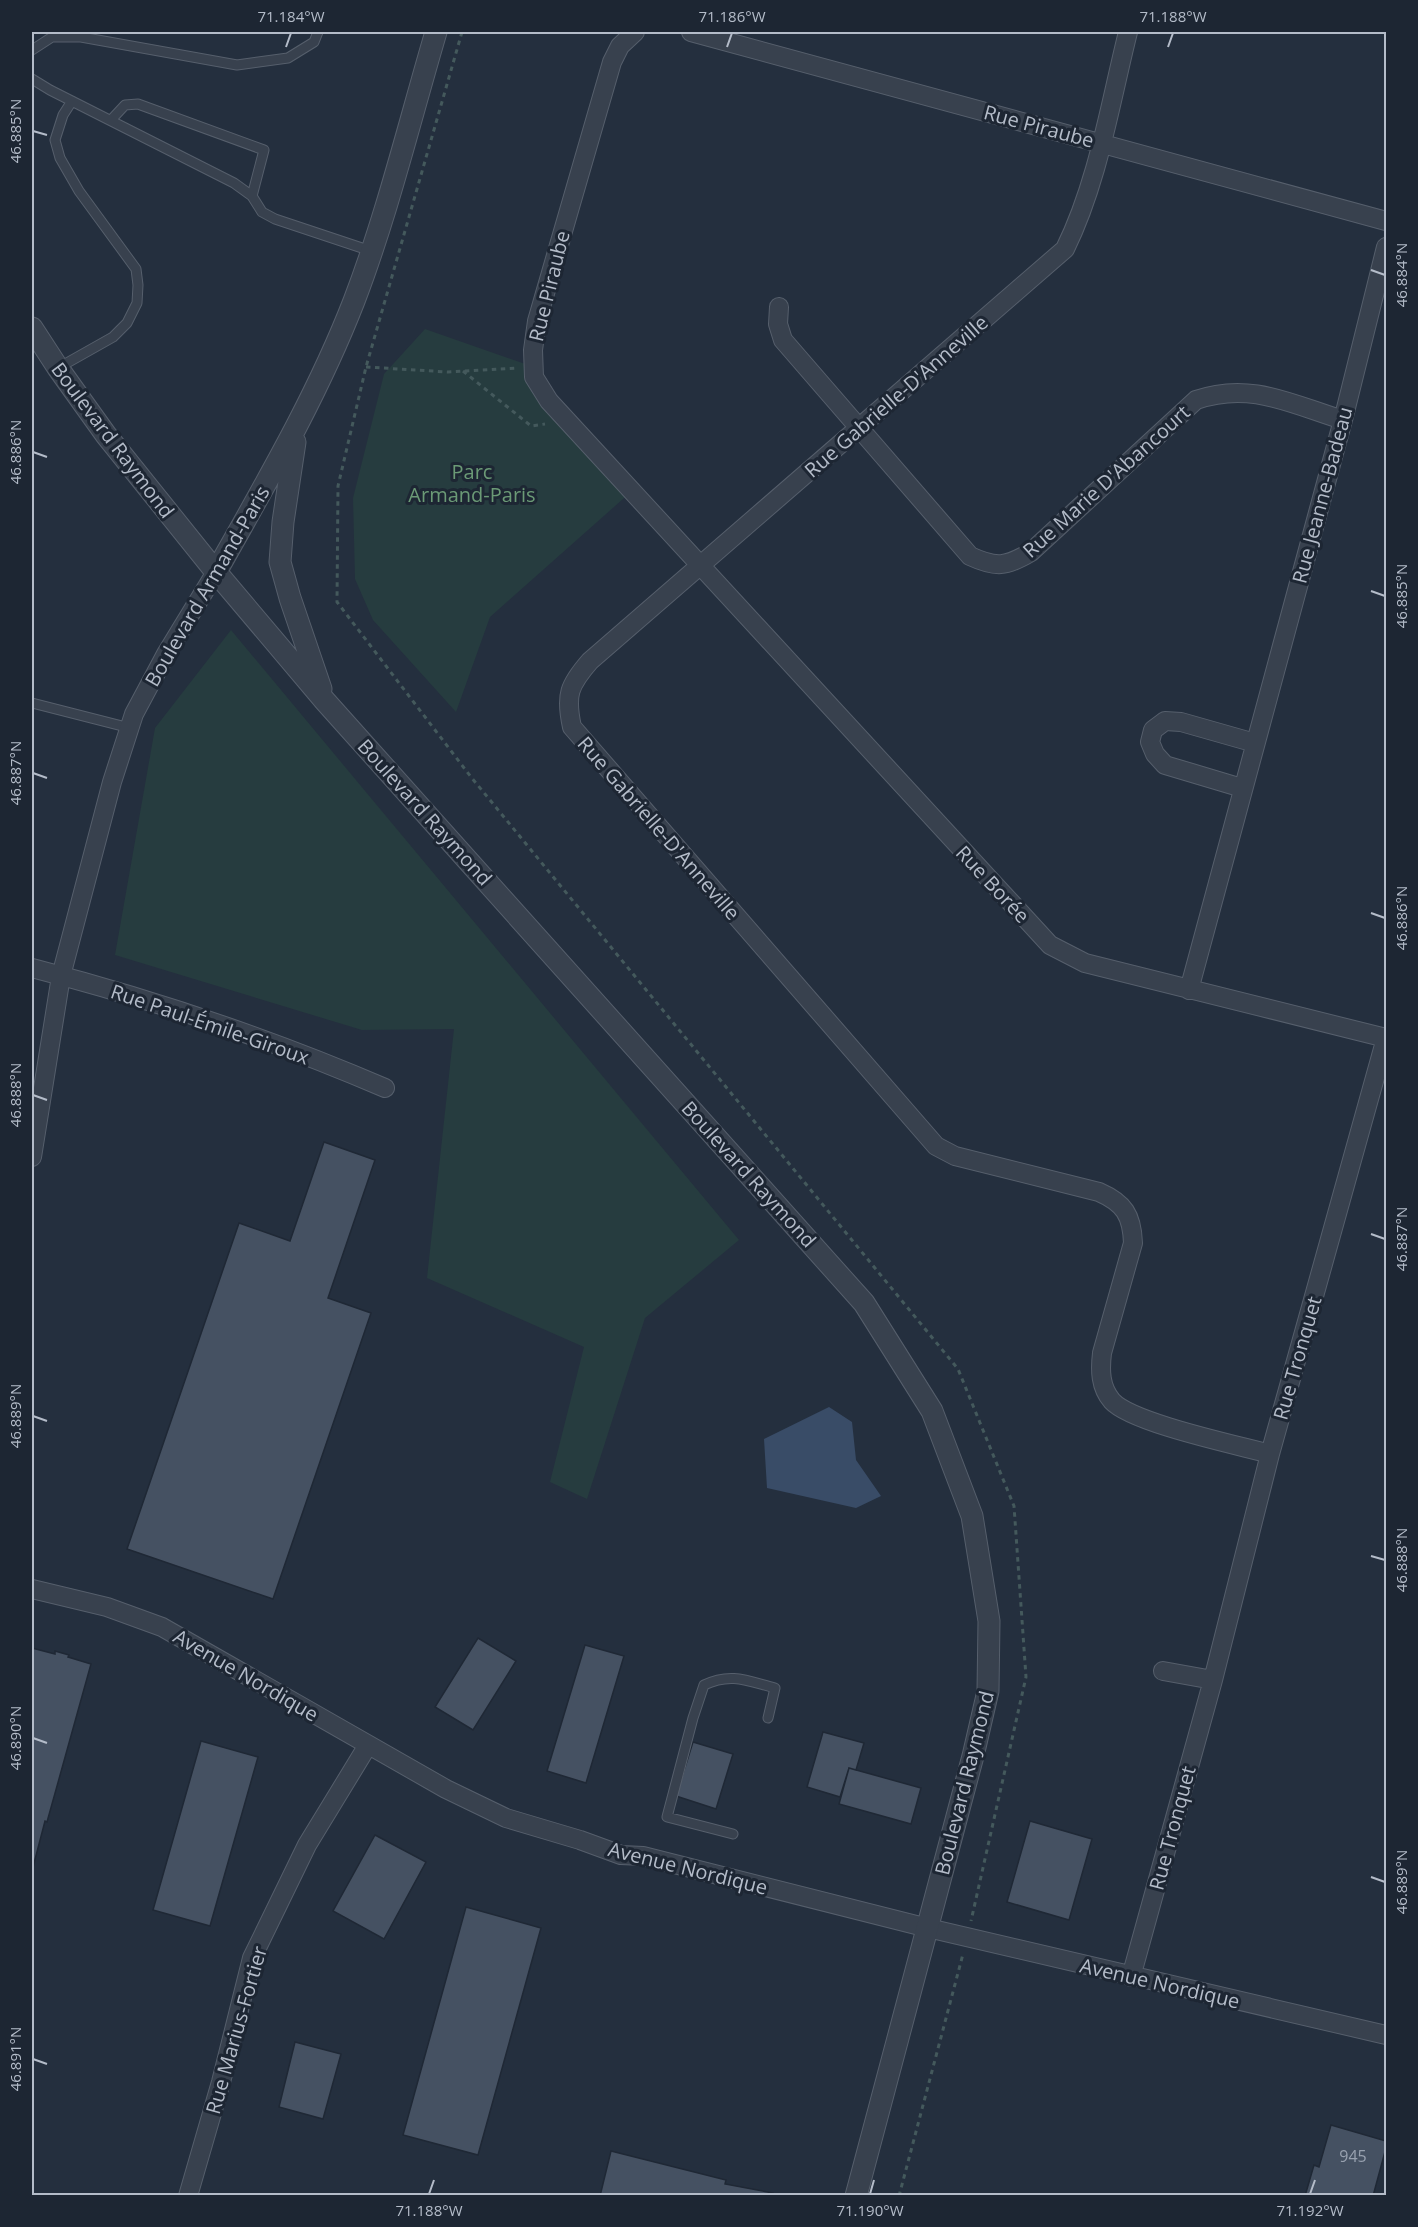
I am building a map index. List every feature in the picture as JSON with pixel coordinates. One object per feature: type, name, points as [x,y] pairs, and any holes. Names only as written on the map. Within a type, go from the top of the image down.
[{"type":"street","name":"Boulevard Armand-Paris","points":[[32,1157],[61,976],[112,782],[134,714],[311,401],[354,301],[371,251],[436,32]]},
{"type":"street","name":"Rue Piraube","points":[[635,32],[620,46],[612,62],[537,321],[533,350],[534,377],[549,401],[700,565]]},
{"type":"street","name":"Rue Piraube","points":[[692,32],[1386,221]]},
{"type":"street","name":"Rue Gabrielle-D'Anneville","points":[[1128,32],[1089,191],[1079,220],[1065,249],[590,661],[577,675],[570,689],[567,706],[572,727],[936,1146],[955,1156],[1099,1192],[1113,1198],[1125,1210],[1132,1227],[1133,1243],[1102,1353],[1100,1369],[1103,1386],[1112,1401],[1125,1411],[1147,1420],[1270,1454]]},
{"type":"street","name":"Rue Jeanne-Badeau","points":[[1189,990],[1342,420],[1386,247]]},
{"type":"street","name":"Rue Marie D'Abancourt","points":[[780,307],[778,324],[783,340],[970,556],[986,563],[1002,566],[1031,552],[1196,400],[1215,393],[1253,392],[1342,420]]},
{"type":"street","name":"Boulevard Raymond","points":[[32,328],[57,368],[106,435],[216,572],[325,701],[864,1303],[932,1410],[972,1516],[988,1621],[988,1691],[928,1928],[856,2196]]},
{"type":"street","points":[[296,430],[283,522],[280,562],[325,701]]},
{"type":"street","name":"Rue Borée","points":[[700,565],[1050,945],[1085,963],[1386,1038]]},
{"type":"street","points":[[1242,788],[1165,765],[1155,754],[1150,742],[1153,730],[1165,721],[1181,722],[1255,742]]},
{"type":"street","name":"Rue Paul-Émile-Giroux","points":[[32,968],[225,1026],[344,1070],[385,1088]]},
{"type":"street","name":"Rue Tronquet","points":[[1131,1977],[1213,1680],[1270,1454],[1386,1038]]},
{"type":"street","name":"Avenue Nordique","points":[[32,1589],[107,1607],[162,1628],[446,1789],[506,1818],[621,1855],[643,1856],[1131,1977],[1386,2034]]},
{"type":"street","points":[[1162,1671],[1213,1680]]},
{"type":"street","name":"Rue Marius-Fortier","points":[[188,2196],[221,2082],[252,1958],[307,1845],[368,1745]]},
{"type":"lane","points":[[32,50],[52,37],[81,36],[237,65],[288,58],[314,42],[318,32]]},
{"type":"lane","points":[[32,79],[234,183],[252,196],[262,212],[275,219],[371,251]]},
{"type":"lane","points":[[57,368],[113,337],[127,323],[137,303],[136,269],[79,192],[60,158],[55,140],[63,115],[72,101]]},
{"type":"lane","points":[[111,120],[125,105],[138,104],[264,150],[252,196]]},
{"type":"lane","points":[[32,703],[130,728]]},
{"type":"lane","points":[[733,1834],[667,1817],[704,1685],[729,1677],[775,1688],[768,1718]]},
{"type":"path","points":[[366,368],[464,371],[534,367]]},
{"type":"path","points":[[464,371],[531,426],[567,421]]},
{"type":"green space","name":"Parc Armand-Paris","points":[[425,329],[534,367],[534,377],[632,491],[490,617],[456,712],[373,620],[355,579],[353,498],[384,374]]},
{"type":"green space","points":[[231,630],[739,1240],[645,1318],[587,1499],[550,1482],[584,1347],[427,1278],[454,1029],[362,1030],[115,955],[155,728]]},
{"type":"water","points":[[829,1407],[852,1422],[856,1460],[881,1496],[856,1508],[767,1488],[764,1439]]},
{"type":"building","points":[[324,1142],[375,1160],[328,1298],[371,1313],[273,1599],[127,1549],[239,1223],[290,1241]]},
{"type":"building","points":[[478,1638],[516,1661],[473,1730],[435,1707]]},
{"type":"building","points":[[585,1645],[624,1656],[586,1783],[547,1771]]},
{"type":"building","points":[[32,1648],[55,1654],[55,1651],[91,1664],[32,1871]]},
{"type":"building","points":[[823,1732],[864,1743],[856,1770],[849,1768],[840,1797],[807,1787]]},
{"type":"building","points":[[201,1741],[258,1757],[210,1926],[153,1910]]},
{"type":"building","points":[[693,1742],[733,1754],[716,1809],[676,1796]]},
{"type":"building","points":[[849,1768],[921,1788],[911,1824],[839,1804]]},
{"type":"building","points":[[1030,1821],[1092,1839],[1069,1920],[1007,1902]]},
{"type":"building","points":[[375,1835],[426,1862],[384,1939],[333,1911]]},
{"type":"building","points":[[466,1907],[541,1928],[478,2155],[403,2135]]},
{"type":"building","points":[[295,2042],[341,2054],[323,2119],[279,2107]]},
{"type":"building","points":[[1331,2125],[1386,2141],[1373,2196],[1305,2196],[1314,2165],[1319,2167]]},
{"type":"building","points":[[611,2151],[726,2180],[725,2184],[773,2193],[772,2196],[600,2196]]}]
